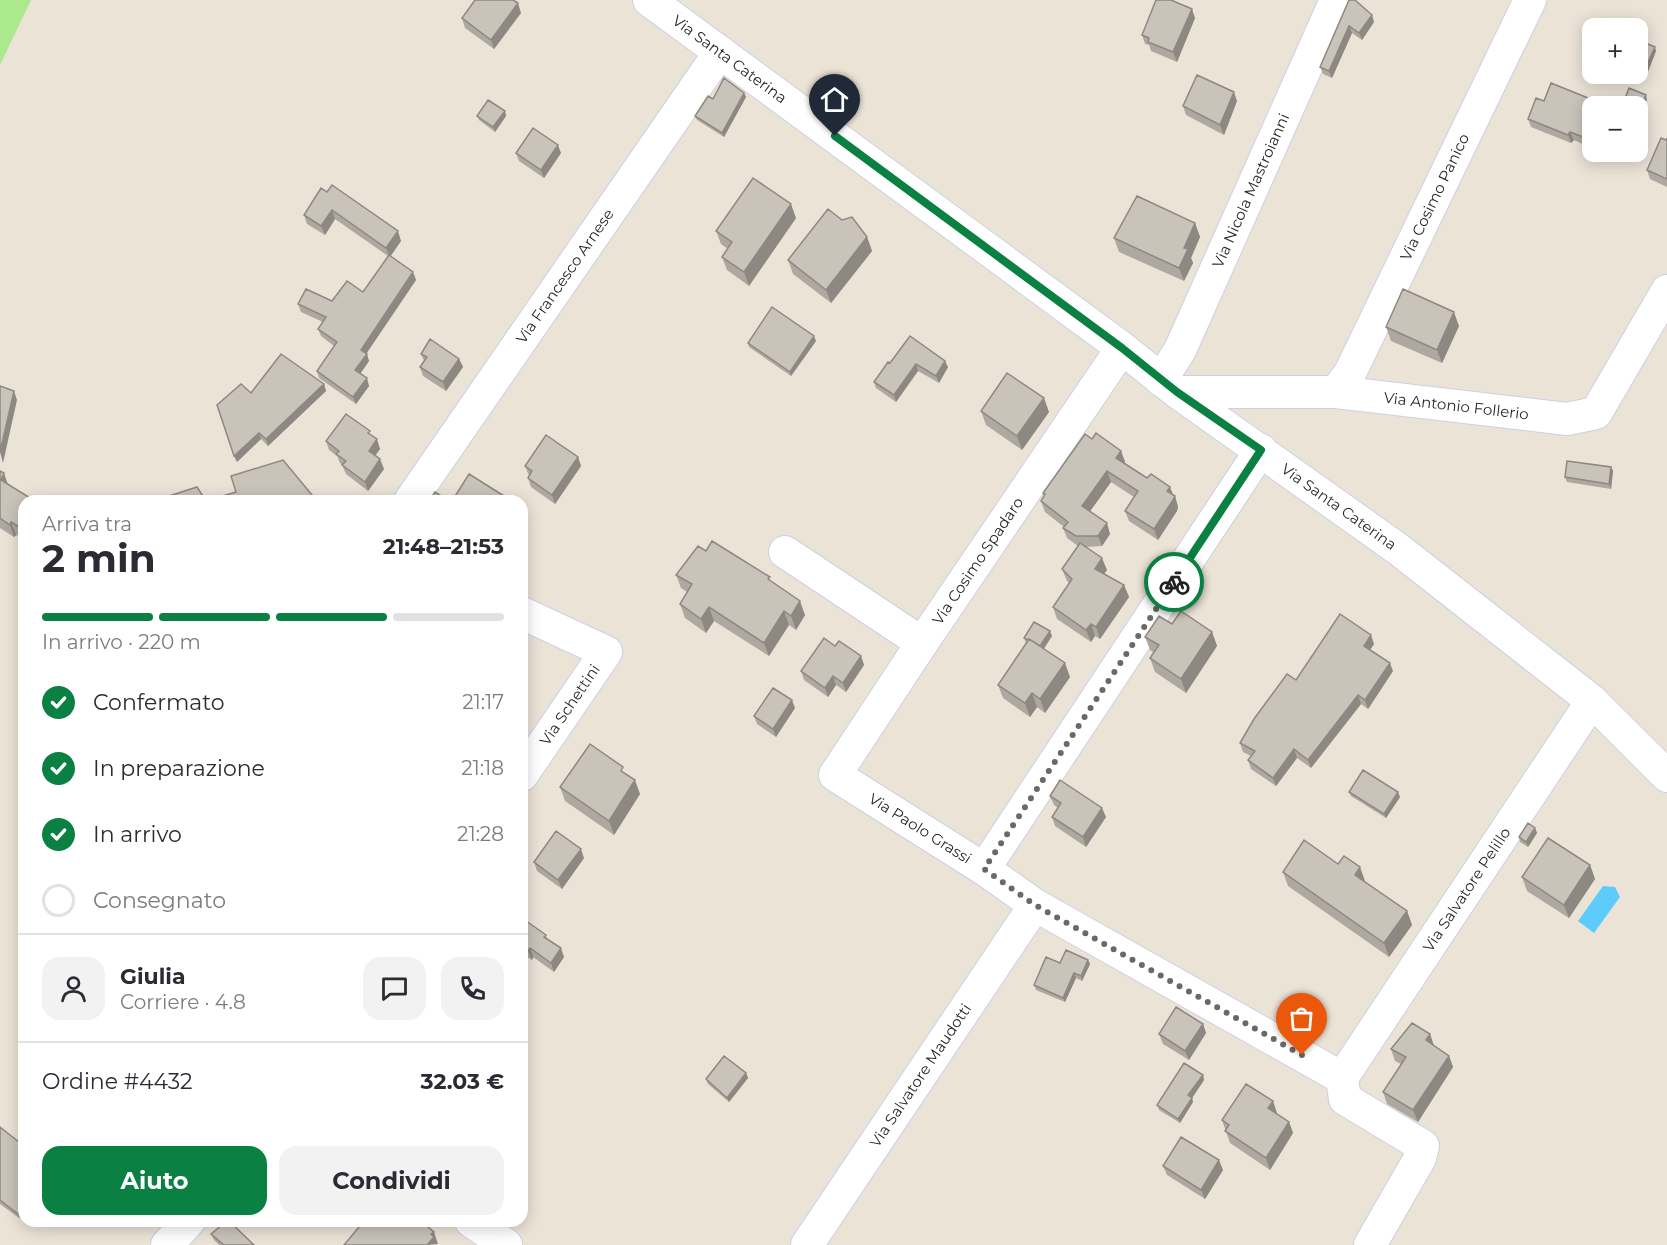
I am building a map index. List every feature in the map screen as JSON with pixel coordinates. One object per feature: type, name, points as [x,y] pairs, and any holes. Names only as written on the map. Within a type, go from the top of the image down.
[{"type":"street","name":"Via Santa Caterina","points":[[650,0],[1122,348],[1169,386],[1398,549],[1592,701],[1667,776]]},
{"type":"street","name":"Via Nicola Mastroianni","points":[[1169,386],[1180,350],[1336,0]]},
{"type":"street","name":"Via Cosimo Panico","points":[[1336,392],[1360,352],[1530,0]]},
{"type":"street","name":"Via Francesco Arnese","points":[[414,495],[720,52]]},
{"type":"street","name":"Via Antonio Follerio","points":[[1169,386],[1336,392],[1567,419],[1596,413],[1667,291]]},
{"type":"street","name":"Via Cosimo Spadaro","points":[[836,775],[922,643],[1122,348]]},
{"type":"street","points":[[984,869],[1261,450]]},
{"type":"street","points":[[785,552],[922,643]]},
{"type":"street","name":"Via Schettini","points":[[528,616],[606,652],[528,766]]},
{"type":"street","name":"Via Salvatore Pelillo","points":[[1342,1078],[1592,701]]},
{"type":"street","name":"Via Paolo Grassi","points":[[836,775],[984,869],[1035,905],[1342,1078]]},
{"type":"street","name":"Via Salvatore Maudotti","points":[[807,1245],[1035,905]]},
{"type":"street","points":[[1342,1078],[1345,1099],[1423,1146],[1420,1158],[1370,1245]]},
{"type":"street","points":[[167,1245],[184,1227]]},
{"type":"street","points":[[480,1227],[506,1245]]},
{"type":"green space","points":[[0,0],[31,0],[0,65]]},
{"type":"water","points":[[1603,886],[1615,887],[1620,897],[1594,933],[1578,921]]},
{"type":"building","points":[[475,0],[513,0],[518,3],[491,40],[462,18]]},
{"type":"building","points":[[1156,0],[1171,0],[1192,9],[1173,52],[1148,42],[1149,38],[1142,35]]},
{"type":"building","points":[[1349,0],[1355,0],[1372,15],[1359,33],[1349,26],[1329,71],[1320,67]]},
{"type":"building","points":[[1648,44],[1655,47],[1648,62]]},
{"type":"building","points":[[1197,75],[1234,92],[1220,125],[1183,106]]},
{"type":"building","points":[[724,78],[744,93],[722,133],[695,116],[708,96],[713,99]]},
{"type":"building","points":[[1551,83],[1583,96],[1582,137],[1570,132],[1568,135],[1528,119],[1536,98],[1544,101]]},
{"type":"building","points":[[1629,88],[1646,95],[1646,96],[1626,96]]},
{"type":"building","points":[[488,100],[505,111],[493,127],[477,116]]},
{"type":"building","points":[[533,128],[558,145],[541,170],[516,153]]},
{"type":"building","points":[[1661,138],[1666,140],[1667,138],[1667,179],[1647,170]]},
{"type":"building","points":[[753,178],[791,204],[744,272],[722,257],[732,242],[716,231]]},
{"type":"building","points":[[332,185],[398,231],[386,248],[332,210],[321,226],[304,215],[321,188],[327,192]]},
{"type":"building","points":[[1137,196],[1195,223],[1184,248],[1188,249],[1179,268],[1114,238]]},
{"type":"building","points":[[828,209],[842,220],[852,217],[867,237],[826,290],[788,260]]},
{"type":"building","points":[[389,255],[413,272],[361,350],[367,354],[355,370],[367,378],[353,397],[317,371],[337,342],[318,329],[326,317],[298,304],[306,289],[332,301],[347,281],[363,292]]},
{"type":"building","points":[[1403,289],[1454,312],[1437,350],[1386,327]]},
{"type":"building","points":[[772,307],[814,336],[790,372],[748,343]]},
{"type":"building","points":[[910,336],[945,361],[936,376],[916,364],[894,395],[874,382]]},
{"type":"building","points":[[430,339],[459,359],[443,382],[420,367],[427,357],[421,354]]},
{"type":"building","points":[[281,354],[324,384],[266,439],[259,433],[234,456],[217,405],[241,384],[251,393]]},
{"type":"building","points":[[1007,373],[1044,398],[1017,436],[981,411]]},
{"type":"building","points":[[0,386],[14,391],[0,452]]},
{"type":"building","points":[[346,414],[370,431],[368,433],[377,439],[369,451],[380,459],[365,482],[342,465],[346,461],[336,454],[339,451],[326,441]]},
{"type":"building","points":[[1096,433],[1121,451],[1116,458],[1147,478],[1151,474],[1170,487],[1167,491],[1175,496],[1154,529],[1125,511],[1138,491],[1107,471],[1082,506],[1107,523],[1098,536],[1076,536],[1063,528],[1068,522],[1041,501],[1045,494],[1043,493],[1085,434],[1092,439]]},
{"type":"building","points":[[546,435],[578,457],[552,495],[528,478],[532,471],[525,466]]},
{"type":"building","points":[[283,460],[312,495],[226,495],[236,492],[231,476]]},
{"type":"building","points":[[1567,461],[1611,467],[1609,484],[1565,477]]},
{"type":"building","points":[[0,471],[4,473],[1,480],[25,495],[18,495],[18,526],[11,522],[10,525],[0,518]]},
{"type":"building","points":[[469,474],[502,495],[456,495]]},
{"type":"building","points":[[197,487],[202,495],[172,495]]},
{"type":"building","points":[[712,541],[770,577],[768,579],[800,601],[791,616],[784,611],[764,643],[709,607],[701,619],[680,604],[692,584],[676,575],[698,546],[706,551]]},
{"type":"building","points":[[1080,543],[1102,558],[1095,569],[1124,585],[1096,627],[1091,624],[1086,630],[1053,607],[1072,579],[1062,569]]},
{"type":"building","points":[[1181,611],[1212,632],[1181,679],[1150,658],[1159,645],[1145,637],[1159,616],[1172,624]]},
{"type":"building","points":[[1340,614],[1371,635],[1364,646],[1390,663],[1365,700],[1358,695],[1308,760],[1294,749],[1273,778],[1248,760],[1255,751],[1240,743],[1254,719],[1287,674],[1296,680]]},
{"type":"building","points":[[1034,622],[1050,631],[1040,646],[1024,638]]},
{"type":"building","points":[[824,638],[835,646],[839,641],[861,656],[843,683],[833,676],[825,688],[801,671]]},
{"type":"building","points":[[1029,639],[1065,663],[1040,699],[1032,693],[1025,703],[998,685]]},
{"type":"building","points":[[773,688],[792,700],[773,729],[754,716]]},
{"type":"building","points":[[590,744],[623,767],[621,771],[635,780],[609,821],[560,787]]},
{"type":"building","points":[[1363,770],[1398,792],[1384,814],[1349,792]]},
{"type":"building","points":[[1060,780],[1102,808],[1083,837],[1052,817],[1061,803],[1050,796]]},
{"type":"building","points":[[1528,823],[1535,828],[1526,842],[1519,837]]},
{"type":"building","points":[[556,831],[581,849],[558,880],[534,862]]},
{"type":"building","points":[[1548,838],[1590,865],[1564,905],[1522,877]]},
{"type":"building","points":[[1304,840],[1338,864],[1344,856],[1360,867],[1355,875],[1407,911],[1384,943],[1283,872]]},
{"type":"building","points":[[528,922],[561,948],[551,963],[530,948],[528,951]]},
{"type":"building","points":[[1066,950],[1088,960],[1081,976],[1074,973],[1063,998],[1034,985],[1046,957],[1060,963]]},
{"type":"building","points":[[1176,1007],[1203,1024],[1185,1051],[1159,1034]]},
{"type":"building","points":[[1412,1023],[1430,1034],[1426,1040],[1449,1056],[1413,1110],[1383,1092],[1406,1057],[1391,1049]]},
{"type":"building","points":[[724,1056],[746,1073],[727,1098],[706,1079]]},
{"type":"building","points":[[1184,1063],[1203,1075],[1188,1095],[1192,1098],[1178,1119],[1157,1105]]},
{"type":"building","points":[[1246,1084],[1273,1101],[1268,1108],[1289,1122],[1266,1158],[1225,1131],[1229,1125],[1222,1120]]},
{"type":"building","points":[[0,1127],[18,1141],[18,1214],[0,1200]]},
{"type":"building","points":[[1181,1137],[1219,1160],[1201,1190],[1163,1166]]},
{"type":"building","points":[[220,1227],[235,1227],[254,1245],[224,1245],[211,1234]]},
{"type":"building","points":[[359,1227],[428,1227],[434,1232],[431,1234],[434,1237],[427,1245],[344,1245]]},
{"type":"way so far","points":[[1174,582],[984,869],[1035,905],[1302,1055]]},
{"type":"route","points":[[835,136],[1122,348],[1177,392],[1261,450],[1174,582]]}]
